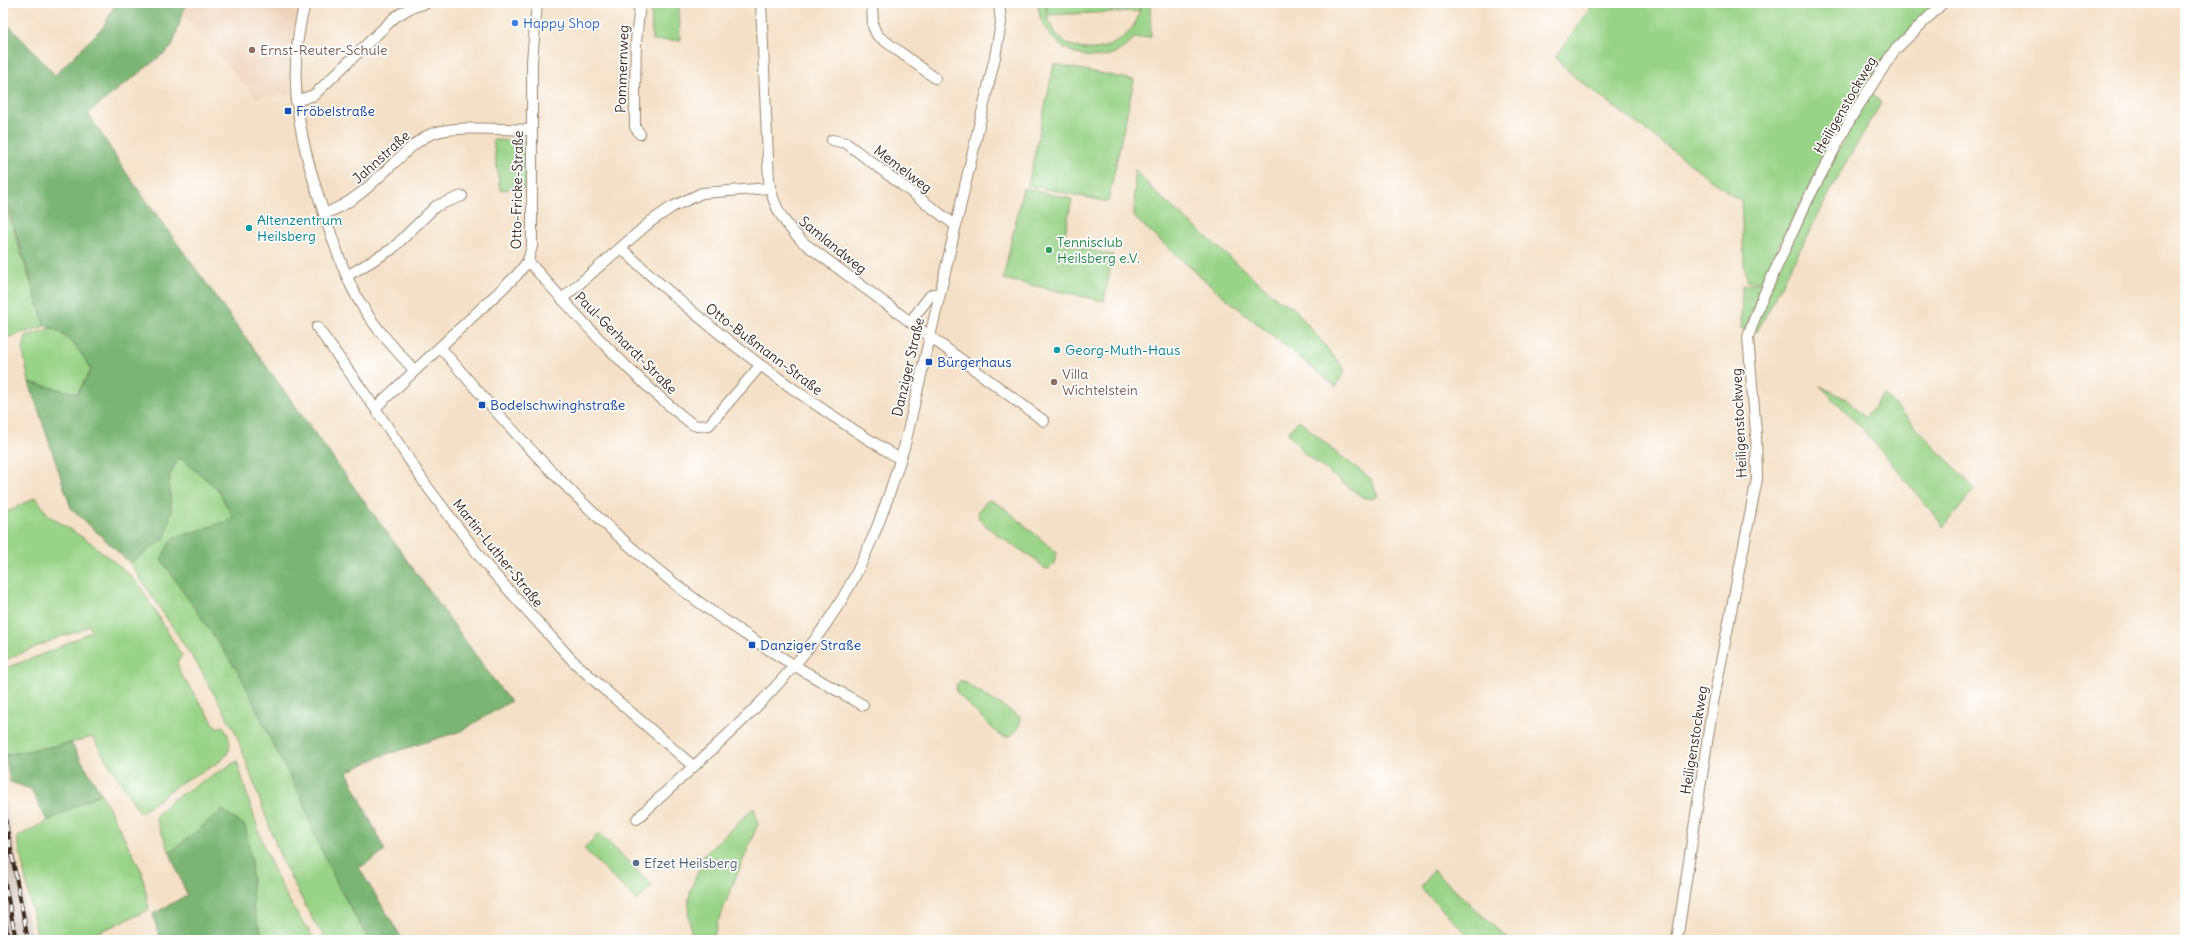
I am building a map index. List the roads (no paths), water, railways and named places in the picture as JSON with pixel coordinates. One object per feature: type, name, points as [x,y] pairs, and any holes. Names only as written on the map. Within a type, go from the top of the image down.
[{"type":"street","points":[[305,3],[296,53],[296,101],[304,145],[324,214],[347,276],[373,323],[414,370]]},
{"type":"street","points":[[296,101],[314,95],[395,17],[414,7],[427,3]]},
{"type":"street","name":"Otto-Fricke-Straße","points":[[375,408],[516,276],[528,261],[532,246],[532,61],[536,3]]},
{"type":"street","name":"Pommernweg","points":[[640,3],[636,42],[635,92],[635,127],[640,134]]},
{"type":"street","name":"Samlandweg","points":[[761,3],[770,188],[779,213],[796,236],[1044,421]]},
{"type":"street","points":[[872,3],[873,26],[877,35],[936,78]]},
{"type":"street","name":"Danziger Straße","points":[[637,819],[754,708],[795,666],[829,620],[853,579],[880,517],[900,459],[930,337],[1000,30],[1001,14],[999,3]]},
{"type":"street","name":"Heiligenstockweg","points":[[1677,940],[1713,703],[1757,479],[1756,432],[1748,337],[1760,303],[1804,208],[1852,116],[1894,51],[1943,3]]},
{"type":"street","name":"Jahnstraße","points":[[324,214],[352,201],[412,147],[434,133],[453,130],[532,130]]},
{"type":"street","name":"Memelweg","points":[[832,140],[846,143],[955,226]]},
{"type":"street","points":[[562,299],[660,214],[696,195],[720,191],[770,188]]},
{"type":"street","points":[[347,276],[392,249],[436,206],[462,196]]},
{"type":"street","name":"Otto-Bußmann-Straße","points":[[621,248],[680,302],[760,366],[836,418],[900,459]]},
{"type":"street","name":"Paul-Gerhardt-Straße","points":[[528,261],[641,382],[679,414],[697,426],[709,425],[714,421],[760,366]]},
{"type":"street","points":[[910,322],[930,296],[933,294],[940,294]]},
{"type":"street","name":"Martin-Luther-Straße","points":[[317,327],[375,408],[447,515],[509,592],[556,643],[594,680],[693,766]]},
{"type":"street","points":[[440,346],[521,442],[614,532],[692,596],[795,666],[863,705]]},
{"type":"railway","points":[[3,808],[28,940]]},
{"type":"railway","points":[[3,873],[16,940]]},
{"type":"railway","points":[[3,907],[9,940]]},
{"type":"place","name":"Happy Shop","points":[[515,23]]},
{"type":"place","name":"Ernst-Reuter-Schule","points":[[252,50]]},
{"type":"place","name":"Fröbelstraße","points":[[288,111]]},
{"type":"place","name":"Altenzentrum Heilsberg","points":[[249,228]]},
{"type":"place","name":"Tennisclub Heilsberg e.V.","points":[[1049,250]]},
{"type":"place","name":"Georg-Muth-Haus","points":[[1057,350]]},
{"type":"place","name":"Bürgerhaus","points":[[929,362]]},
{"type":"place","name":"Villa Wichtelstein","points":[[1054,382]]},
{"type":"place","name":"Bodelschwinghstraße","points":[[482,405]]},
{"type":"place","name":"Danziger Straße","points":[[752,645]]},
{"type":"place","name":"Efzet Heilsberg","points":[[636,863]]}]
